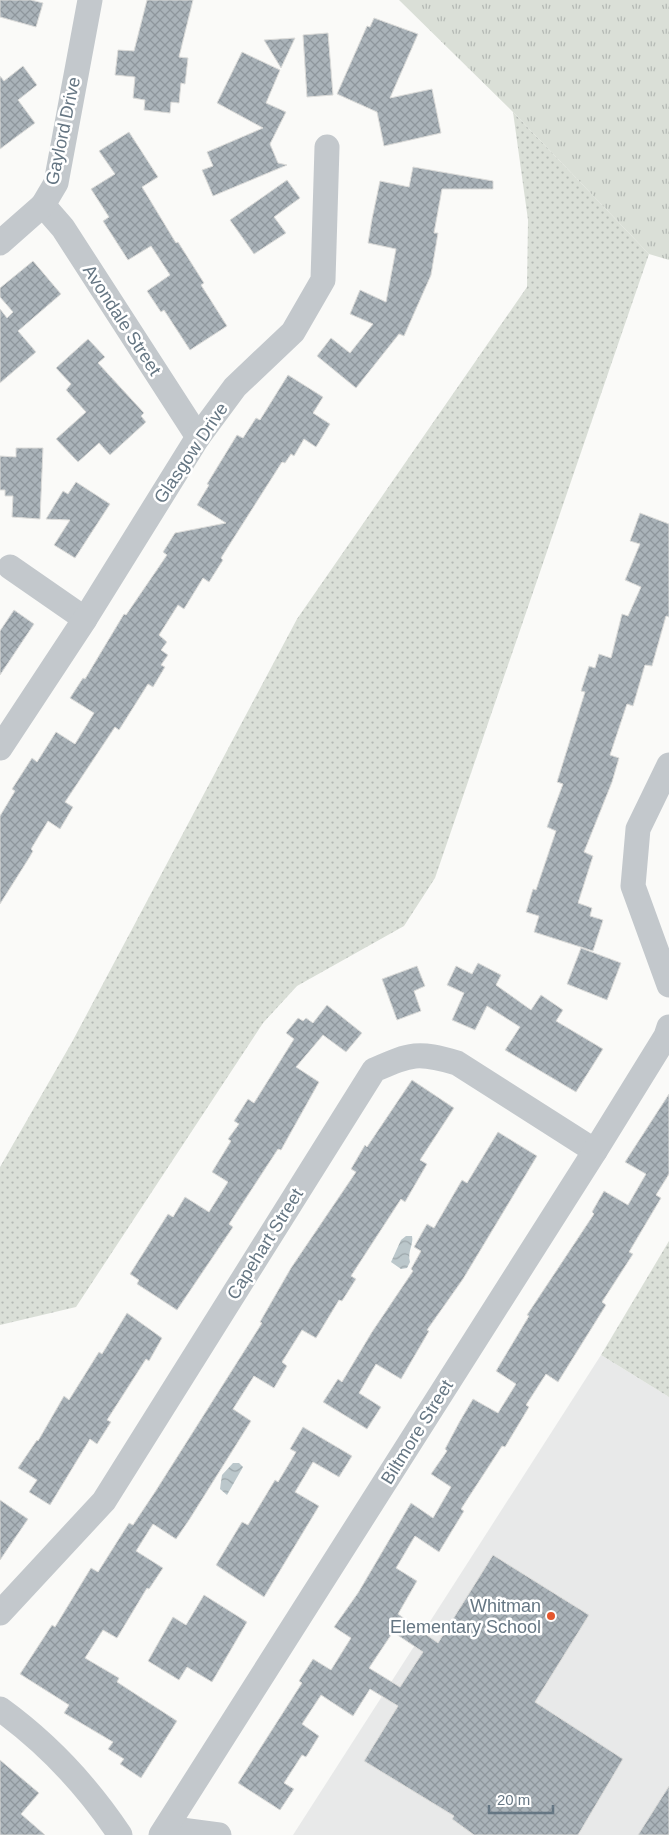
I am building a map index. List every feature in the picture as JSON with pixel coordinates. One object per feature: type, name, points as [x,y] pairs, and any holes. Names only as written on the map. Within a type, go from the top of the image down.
[{"type":"street","name":"Gaylord Drive","points":[[0,243],[44,205],[56,183],[90,0]]},
{"type":"street","name":"Glasgow Drive","points":[[0,748],[85,619],[198,437],[235,387],[293,332],[323,280],[327,147]]},
{"type":"street","name":"Avondale Street","points":[[44,205],[63,228],[198,437]]},
{"type":"street","points":[[10,567],[85,619]]},
{"type":"street","points":[[669,765],[638,829],[632,886],[669,985]]},
{"type":"street","name":"Biltmore Street","points":[[164,1831],[595,1151],[666,1036],[669,1027]]},
{"type":"street","name":"Capehart Street","points":[[0,1613],[104,1501],[374,1070],[409,1055],[434,1056],[457,1062],[595,1151]]},
{"type":"street","points":[[0,1709],[16,1720],[86,1788],[120,1835]]},
{"type":"street","points":[[164,1831],[219,1835]]},
{"type":"shaded area","name":"Whitman Elementary School","points":[[601,1355],[669,1397],[669,1835],[293,1835]]},
{"type":"green space","points":[[399,0],[669,0],[669,260],[649,254],[513,112]]},
{"type":"green space","points":[[513,112],[649,254],[435,878],[404,926],[297,986],[263,1023],[76,1307],[0,1325],[0,1167],[72,1042],[297,619],[527,287],[528,220]]},
{"type":"green space","points":[[669,1241],[669,1397],[601,1355]]},
{"type":"water","points":[[406,1236],[412,1236],[409,1255],[410,1262],[407,1268],[401,1269],[391,1262],[401,1240]]},
{"type":"water","points":[[233,1463],[239,1463],[243,1467],[227,1495],[220,1489],[222,1475]]},
{"type":"building","points":[[0,0],[31,0],[43,3],[36,27],[0,17]]},
{"type":"building","points":[[147,0],[193,0],[179,57],[188,58],[185,84],[181,83],[179,103],[171,102],[170,113],[144,110],[145,100],[133,98],[135,77],[115,75],[118,50],[134,51]]},
{"type":"building","points":[[374,18],[418,34],[390,98],[432,89],[441,133],[384,146],[377,112],[337,94],[367,26],[370,27]]},
{"type":"building","points":[[328,33],[333,95],[307,97],[303,35]]},
{"type":"building","points":[[295,38],[281,68],[264,40]]},
{"type":"building","points":[[242,52],[280,70],[266,103],[286,112],[270,144],[278,163],[287,165],[213,196],[202,170],[213,166],[207,152],[263,128],[217,103]]},
{"type":"building","points":[[23,66],[37,85],[18,100],[35,123],[0,149],[0,76],[4,81]]},
{"type":"building","points":[[129,132],[158,177],[142,187],[176,243],[178,242],[204,283],[201,285],[227,326],[190,350],[164,310],[161,312],[147,291],[170,275],[151,246],[128,260],[103,221],[109,217],[91,189],[115,174],[99,151]]},
{"type":"building","points":[[413,167],[493,181],[493,189],[442,189],[434,233],[438,233],[431,275],[404,336],[399,334],[356,388],[317,356],[331,338],[350,353],[373,324],[350,314],[360,290],[386,302],[396,249],[368,243],[372,219],[380,181],[409,187]]},
{"type":"building","points":[[287,180],[300,198],[274,217],[286,233],[254,254],[230,220]]},
{"type":"building","points":[[33,261],[61,294],[18,331],[36,352],[0,383],[0,309],[7,318],[13,312],[0,297],[0,288]]},
{"type":"building","points":[[88,339],[105,357],[98,363],[144,413],[141,416],[146,422],[110,455],[99,443],[78,462],[56,439],[86,412],[66,390],[71,384],[56,368]]},
{"type":"building","points":[[288,375],[323,397],[313,413],[330,424],[316,447],[304,439],[294,456],[291,454],[285,463],[282,462],[221,558],[223,560],[209,582],[203,578],[184,609],[178,605],[159,635],[167,642],[161,650],[168,655],[161,665],[165,667],[153,687],[148,684],[119,730],[115,727],[65,802],[73,807],[60,829],[48,821],[31,849],[33,851],[29,858],[0,904],[0,816],[15,791],[12,789],[32,758],[37,762],[56,732],[75,744],[94,713],[70,698],[83,678],[85,679],[124,614],[126,615],[167,555],[163,552],[175,533],[226,523],[197,505],[209,485],[207,484],[237,435],[243,438],[256,418],[260,420]]},
{"type":"building","points":[[16,448],[43,448],[40,519],[12,517],[13,496],[5,496],[5,490],[0,490],[0,456],[16,457]]},
{"type":"building","points":[[76,482],[110,504],[75,558],[54,545],[70,520],[46,519],[63,491],[68,494]]},
{"type":"building","points":[[640,513],[669,524],[669,617],[666,616],[652,666],[645,665],[633,706],[627,704],[610,755],[619,758],[612,782],[584,852],[593,856],[578,903],[592,908],[590,916],[603,920],[593,951],[534,932],[539,916],[526,912],[533,889],[536,890],[556,831],[547,827],[563,784],[557,782],[585,692],[581,691],[589,666],[595,668],[599,654],[611,658],[622,614],[628,616],[641,587],[625,580],[640,544],[630,541]]},
{"type":"building","points":[[14,610],[34,624],[0,675],[0,631]]},
{"type":"building","points":[[581,948],[621,963],[607,1000],[567,984]]},
{"type":"building","points":[[478,963],[501,975],[496,985],[531,1010],[541,995],[563,1010],[556,1021],[603,1049],[576,1092],[505,1050],[520,1027],[487,1006],[475,1030],[452,1020],[464,993],[447,985],[456,966],[472,974]]},
{"type":"building","points":[[417,966],[425,986],[414,991],[421,1011],[397,1020],[382,979]]},
{"type":"building","points":[[327,1005],[362,1033],[346,1052],[323,1035],[296,1067],[319,1082],[281,1150],[278,1149],[229,1224],[233,1227],[177,1310],[137,1284],[139,1280],[130,1274],[168,1214],[173,1217],[185,1197],[209,1212],[228,1182],[212,1172],[231,1141],[228,1139],[239,1124],[234,1121],[248,1099],[254,1103],[294,1039],[286,1033],[298,1018],[303,1021],[306,1018],[313,1023]]},
{"type":"building","points":[[412,1080],[454,1108],[420,1160],[427,1164],[405,1202],[401,1199],[351,1276],[356,1279],[342,1301],[339,1300],[316,1338],[302,1330],[282,1362],[287,1366],[274,1388],[254,1376],[233,1409],[251,1421],[189,1520],[176,1539],[153,1524],[136,1551],[163,1568],[149,1589],[147,1588],[117,1638],[103,1630],[85,1658],[119,1678],[117,1682],[177,1721],[141,1778],[120,1764],[124,1759],[108,1749],[113,1742],[64,1713],[69,1705],[20,1674],[52,1625],[55,1627],[91,1568],[98,1572],[129,1523],[133,1525],[155,1492],[262,1323],[260,1322],[291,1268],[356,1172],[351,1169],[365,1145],[367,1147]]},
{"type":"building","points":[[669,1094],[669,1174],[656,1195],[661,1198],[629,1252],[633,1254],[602,1302],[606,1305],[558,1382],[546,1374],[526,1405],[529,1407],[505,1447],[502,1446],[461,1509],[464,1511],[439,1552],[415,1536],[396,1568],[417,1581],[398,1614],[438,1643],[493,1555],[589,1615],[535,1702],[623,1759],[578,1835],[474,1835],[452,1819],[454,1816],[364,1761],[398,1706],[370,1689],[353,1716],[321,1695],[302,1724],[319,1736],[306,1757],[302,1755],[284,1783],[294,1789],[280,1810],[238,1783],[302,1683],[299,1681],[313,1659],[331,1670],[351,1638],[334,1627],[358,1593],[411,1503],[433,1518],[451,1487],[431,1474],[447,1451],[445,1449],[473,1399],[498,1413],[516,1384],[496,1371],[529,1316],[527,1315],[594,1214],[592,1212],[604,1191],[628,1205],[646,1174],[625,1162]],"holes":[[[393,1632],[423,1652],[400,1687],[369,1668]]]},
{"type":"building","points":[[498,1132],[537,1156],[463,1279],[427,1330],[429,1331],[401,1379],[376,1364],[359,1393],[381,1407],[367,1429],[323,1402],[338,1379],[342,1382],[372,1332],[413,1271],[411,1269],[421,1251],[414,1247],[427,1224],[434,1228],[462,1180],[467,1183]]},
{"type":"building","points":[[127,1313],[162,1338],[149,1361],[146,1359],[107,1420],[111,1422],[97,1444],[90,1439],[50,1505],[29,1492],[37,1480],[18,1468],[38,1441],[64,1396],[69,1400],[99,1352],[102,1354]]},
{"type":"building","points":[[303,1427],[352,1456],[339,1477],[313,1462],[295,1492],[319,1506],[264,1597],[216,1565],[242,1522],[248,1525],[275,1480],[278,1482],[296,1452],[290,1449]]},
{"type":"building","points":[[0,1500],[28,1519],[0,1560]]},
{"type":"building","points":[[204,1595],[247,1622],[212,1682],[187,1667],[179,1680],[148,1661],[173,1617],[186,1625]]},
{"type":"building","points":[[0,1760],[39,1793],[21,1814],[45,1835],[0,1835]]},
{"type":"building","points":[[669,1786],[669,1835],[638,1835]]},
{"type":"place","name":"Whitman Elementary School","points":[[551,1616]]}]
